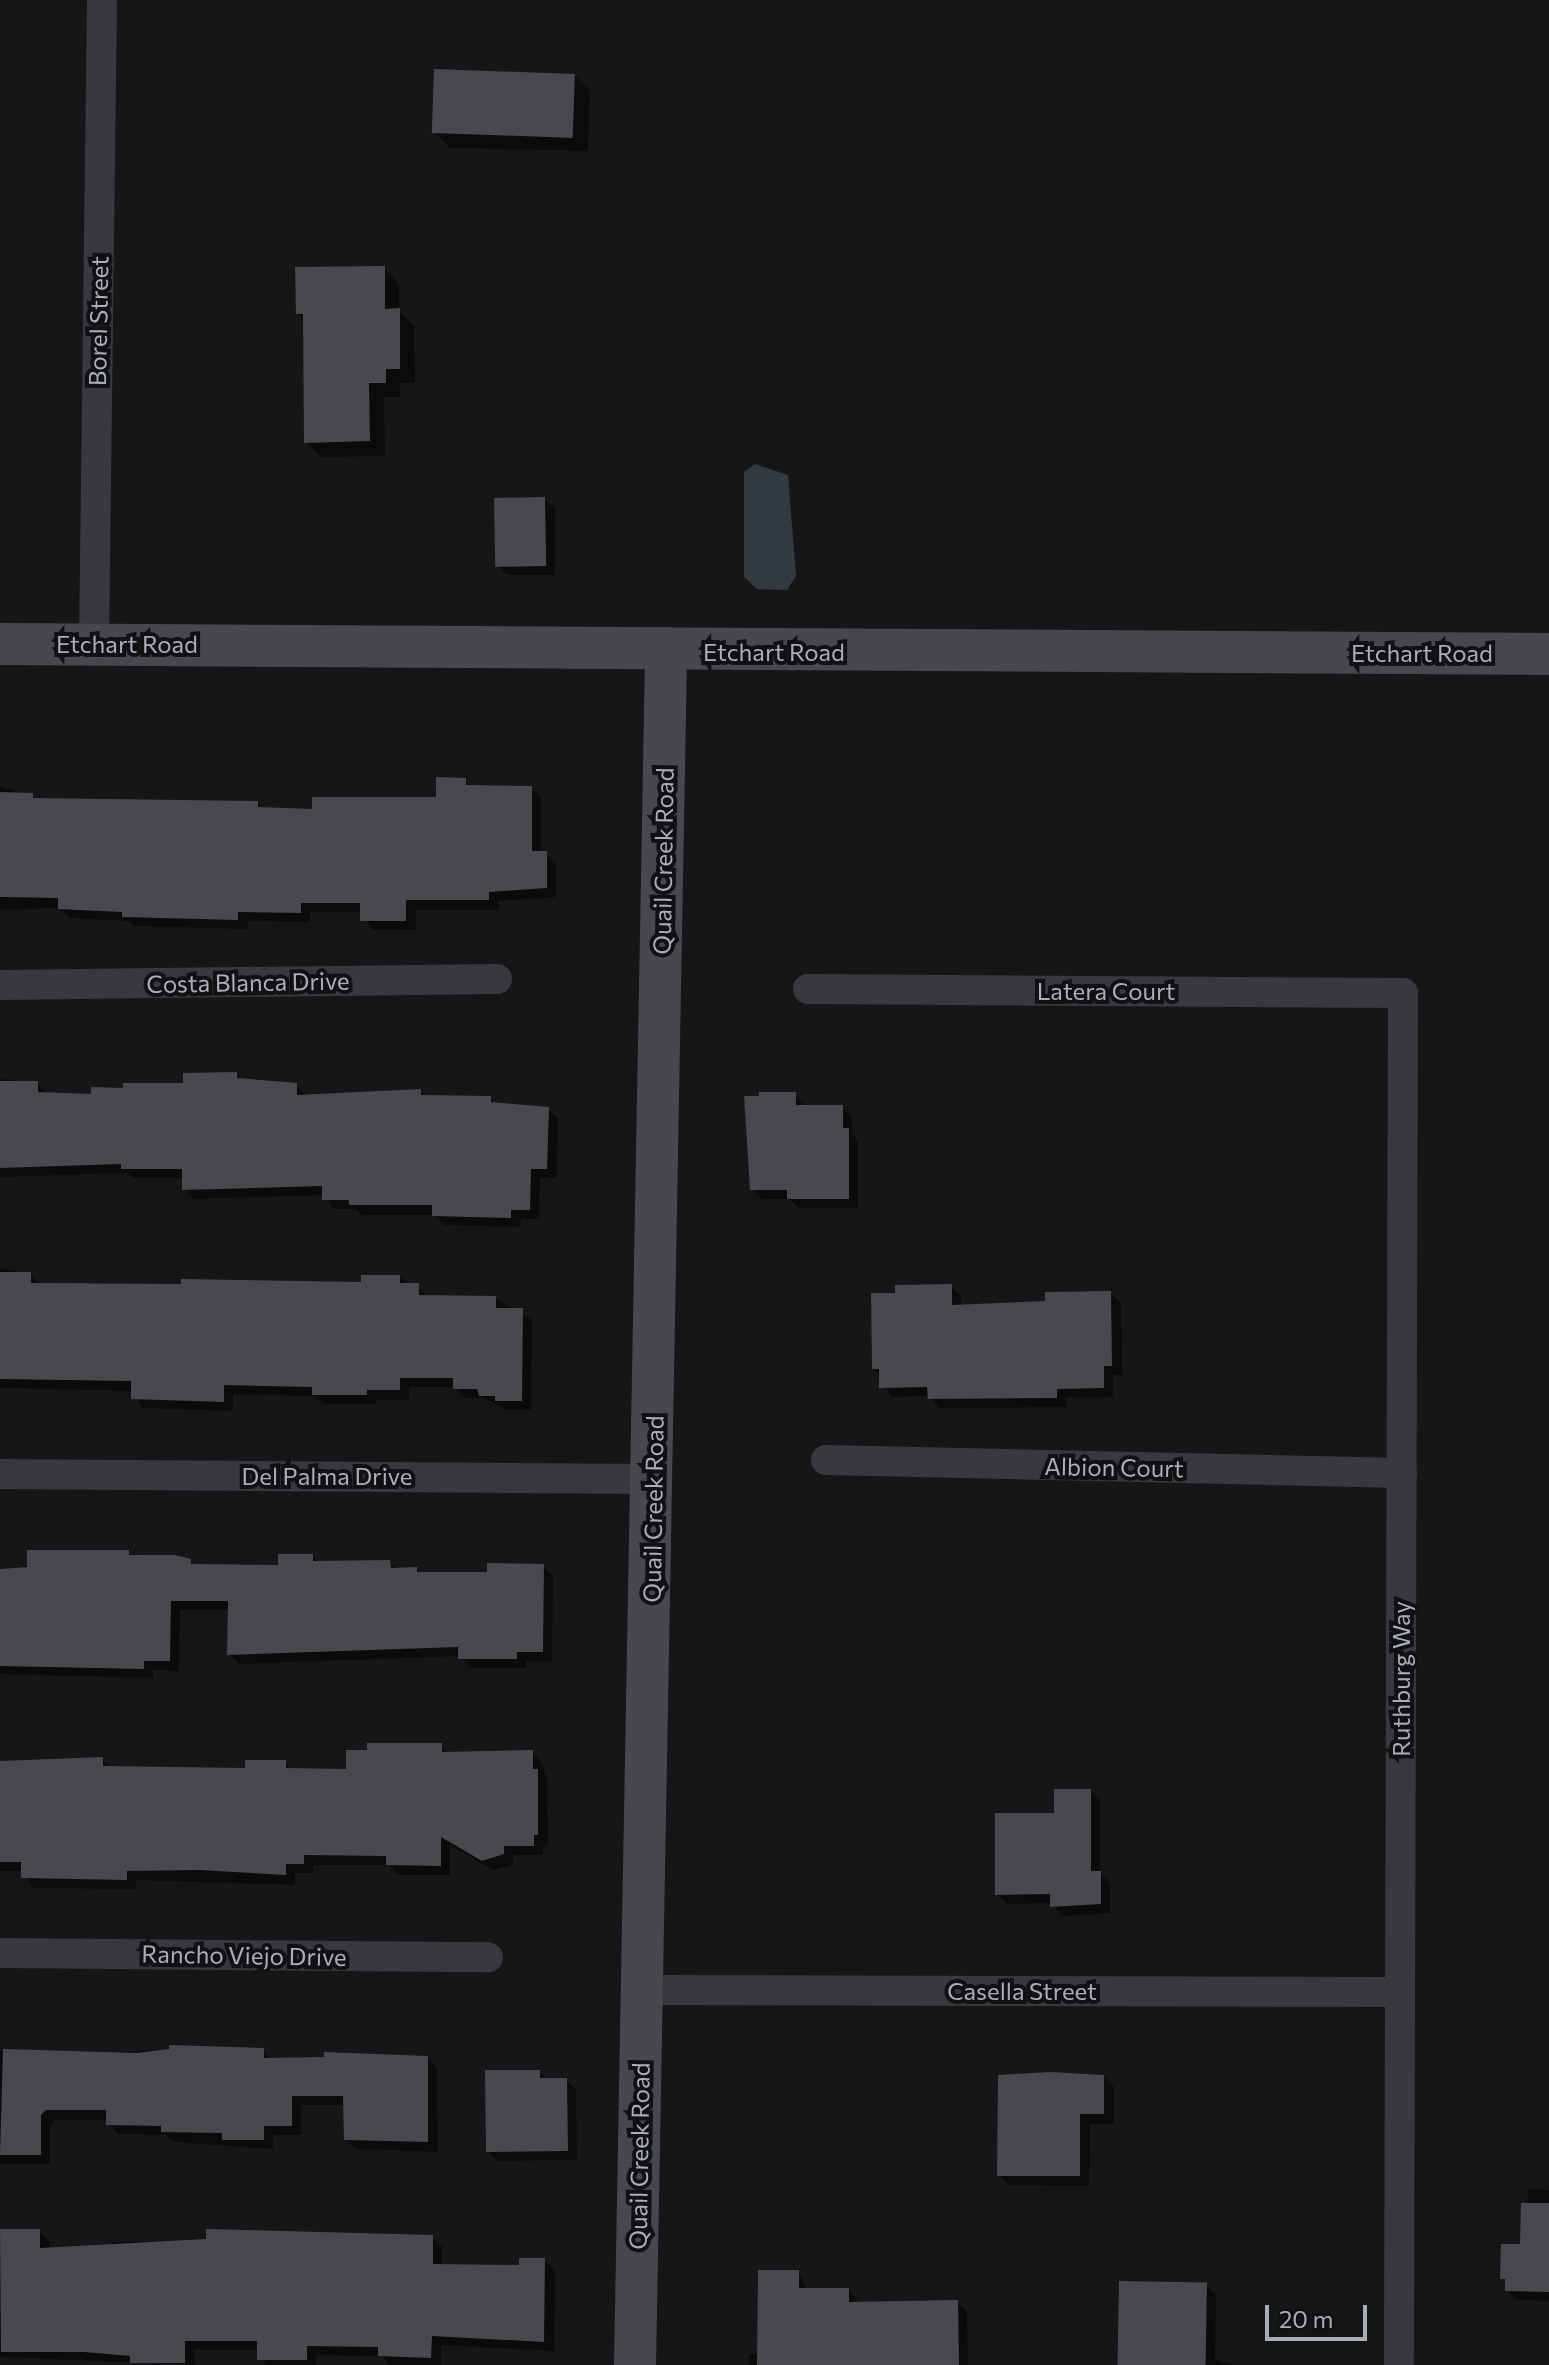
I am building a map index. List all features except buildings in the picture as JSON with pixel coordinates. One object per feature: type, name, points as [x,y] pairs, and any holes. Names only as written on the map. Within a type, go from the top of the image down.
[{"type":"street","name":"Borel Street","points":[[94,643],[102,0]]},
{"type":"street","name":"Etchart Road","points":[[0,644],[666,652],[1549,654]]},
{"type":"street","name":"Quail Creek Road","points":[[635,2365],[654,1479],[666,652]]},
{"type":"street","name":"Costa Blanca Drive","points":[[0,985],[497,979]]},
{"type":"street","name":"Latera Court","points":[[808,989],[1403,993]]},
{"type":"street","name":"Ruthburg Way","points":[[1399,2365],[1403,993]]},
{"type":"street","name":"Albion Court","points":[[826,1460],[1402,1473]]},
{"type":"street","name":"Del Palma Drive","points":[[0,1474],[654,1479]]},
{"type":"street","name":"Rancho Viejo Drive","points":[[0,1953],[488,1957]]},
{"type":"street","name":"Casella Street","points":[[643,1990],[1400,1992]]},
{"type":"shaded area","points":[[755,464],[788,475],[796,576],[787,590],[757,589],[744,577],[744,472]]}]
